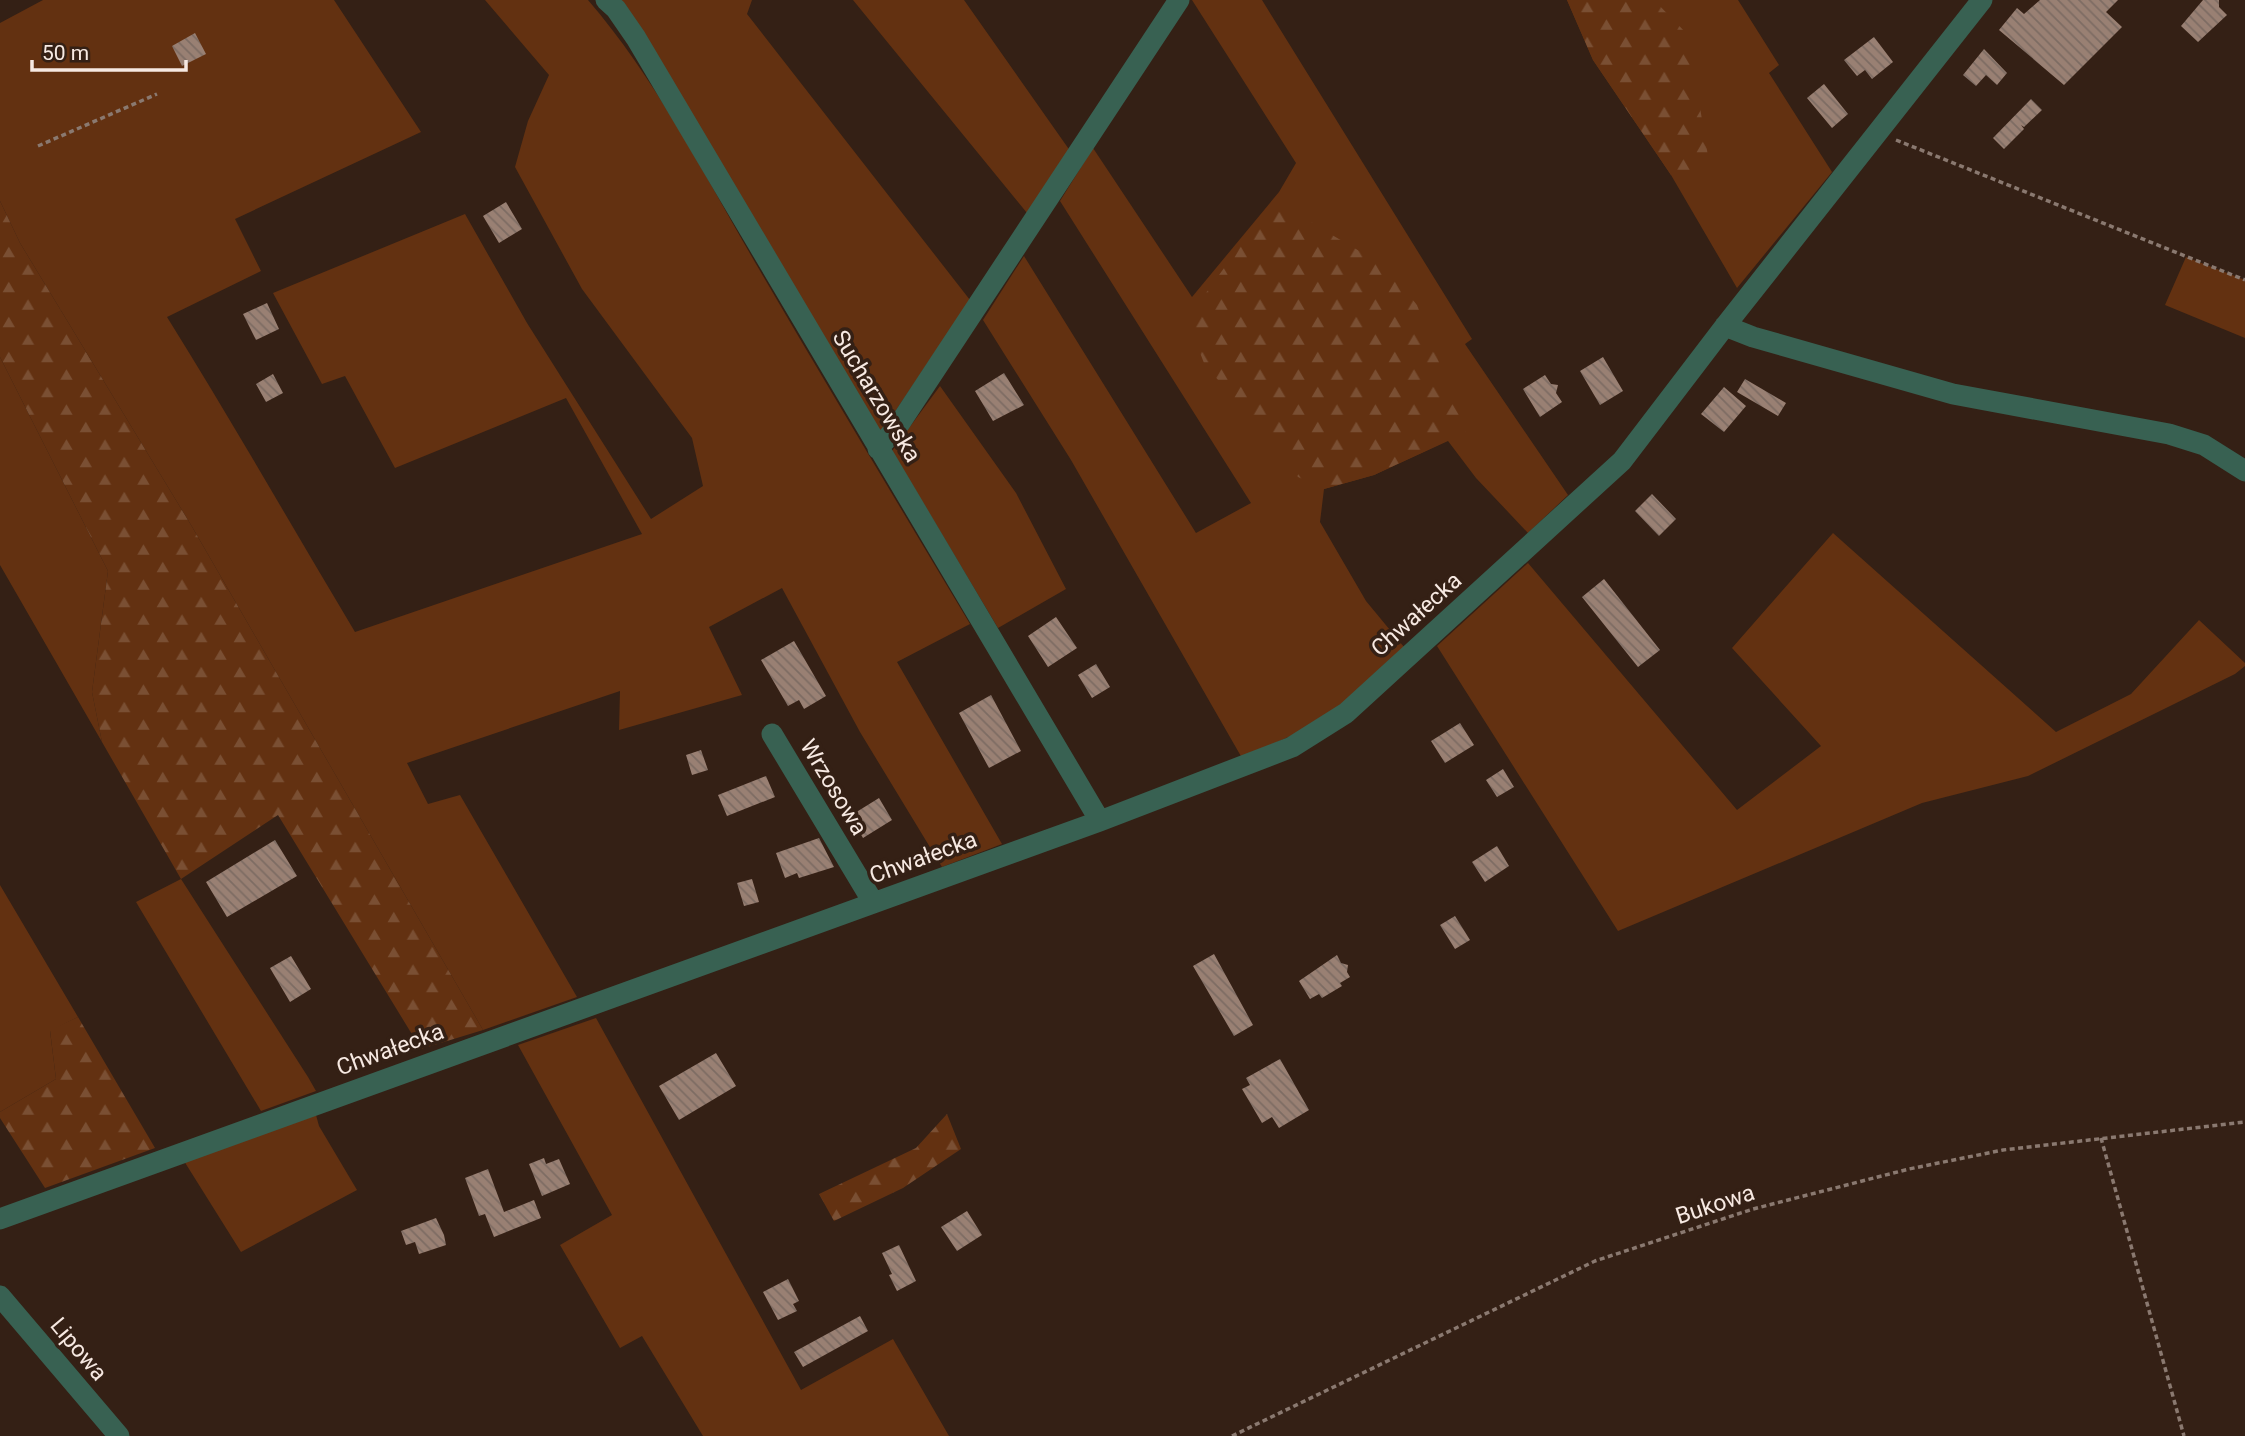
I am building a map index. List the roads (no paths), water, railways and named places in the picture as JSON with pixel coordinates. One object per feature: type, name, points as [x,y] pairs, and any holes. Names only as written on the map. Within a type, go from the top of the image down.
[{"type":"street","points":[[878,449],[900,423],[1179,0]]},
{"type":"street","name":"Chwałecka","points":[[0,1219],[1100,821],[1292,747],[1346,713],[1622,461],[1982,0]]},
{"type":"street","name":"Sucharzowska","points":[[614,3],[1100,821]]},
{"type":"street","points":[[1725,326],[1753,337],[1953,394],[2169,434],[2204,445],[2245,471]]},
{"type":"street","name":"Wrzosowa","points":[[772,734],[873,902]]},
{"type":"street","name":"Lipowa","points":[[0,1296],[119,1436]]}]
